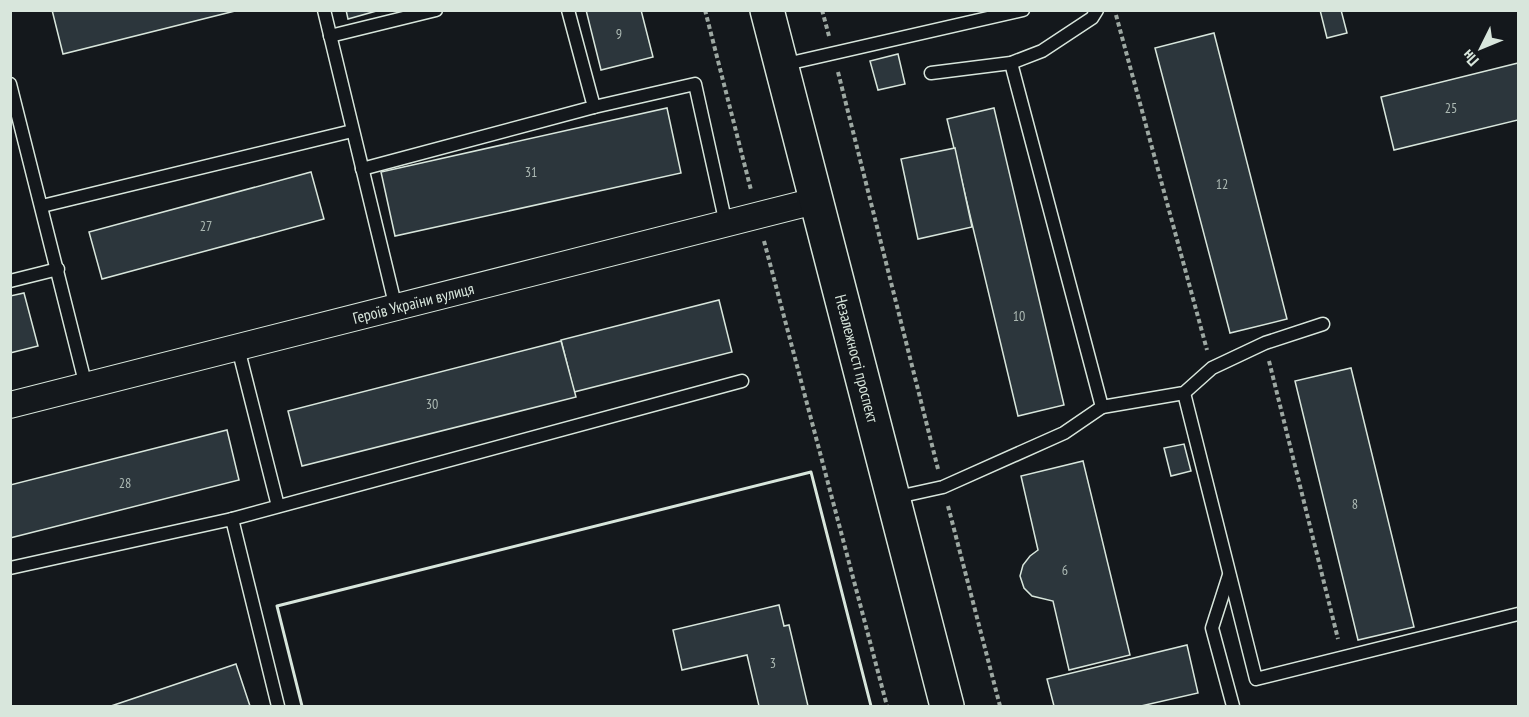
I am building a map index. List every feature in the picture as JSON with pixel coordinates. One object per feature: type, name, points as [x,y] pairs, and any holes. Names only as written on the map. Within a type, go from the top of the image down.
[{"type":"street","name":"Незалежності проспект","points":[[767,10],[947,706]]},
{"type":"street","name":"Героїв України вулиця","points":[[10,405],[815,201]]},
{"type":"lane","points":[[324,10],[396,308]]},
{"type":"lane","points":[[330,36],[436,10]]},
{"type":"lane","points":[[568,10],[594,107]]},
{"type":"lane","points":[[781,65],[1023,10]]},
{"type":"lane","points":[[931,73],[1011,63],[1042,51],[1092,18],[1097,10]]},
{"type":"lane","points":[[1011,63],[1102,407]]},
{"type":"lane","points":[[10,84],[86,386]]},
{"type":"lane","points":[[362,169],[594,107],[695,84],[726,224]]},
{"type":"lane","points":[[42,206],[352,131]]},
{"type":"lane","points":[[10,281],[58,269]]},
{"type":"lane","points":[[892,498],[943,487],[1064,433],[1102,407],[1184,393],[1212,368],[1265,343],[1323,324]]},
{"type":"lane","points":[[238,348],[278,506]]},
{"type":"lane","points":[[10,568],[232,519],[742,381]]},
{"type":"lane","points":[[1184,393],[1256,679],[1518,614]]},
{"type":"lane","points":[[232,519],[278,706]]},
{"type":"lane","points":[[1229,576],[1212,628],[1233,706]]},
{"type":"path","points":[[705,10],[887,706]]},
{"type":"path","points":[[822,10],[1000,706]]},
{"type":"path","points":[[1115,10],[1212,368]]},
{"type":"path","points":[[1265,343],[1342,657]]},
{"type":"building","points":[[52,10],[239,10],[63,54]]},
{"type":"building","points":[[346,10],[380,10],[348,19]]},
{"type":"building","points":[[586,10],[641,10],[653,57],[601,70]]},
{"type":"building","points":[[1320,10],[1341,10],[1347,33],[1327,38]]},
{"type":"building","points":[[1214,33],[1287,319],[1230,333],[1155,48]]},
{"type":"building","points":[[898,54],[905,84],[878,90],[870,61]]},
{"type":"building","points":[[1518,63],[1518,120],[1394,150],[1381,97]]},
{"type":"building","points":[[667,108],[681,173],[395,236],[381,172]]},
{"type":"building","points":[[994,108],[1064,405],[1018,416],[947,119]]},
{"type":"building","points":[[955,148],[972,227],[918,239],[901,159]]},
{"type":"building","points":[[311,172],[324,219],[102,279],[89,232]]},
{"type":"building","points":[[24,293],[38,346],[10,353],[10,296]]},
{"type":"building","points":[[719,300],[732,352],[574,392],[561,340]]},
{"type":"building","points":[[561,341],[576,397],[302,466],[288,411]]},
{"type":"building","points":[[1351,368],[1414,627],[1358,640],[1295,381]]},
{"type":"building","points":[[227,430],[239,480],[10,538],[10,485]]},
{"type":"building","points":[[1184,444],[1191,471],[1171,476],[1164,448]]},
{"type":"building","points":[[1083,461],[1130,655],[1069,670],[1053,601],[1032,596],[1024,588],[1020,576],[1023,565],[1038,550],[1021,476]]},
{"type":"building","points":[[779,605],[784,626],[789,625],[808,706],[759,706],[747,655],[682,670],[673,630]]},
{"type":"building","points":[[1187,645],[1198,693],[1141,706],[1054,706],[1047,679]]},
{"type":"building","points":[[236,664],[250,706],[111,706]]},
{"type":"wall","points":[[302,706],[277,606],[811,472],[871,706]]}]
